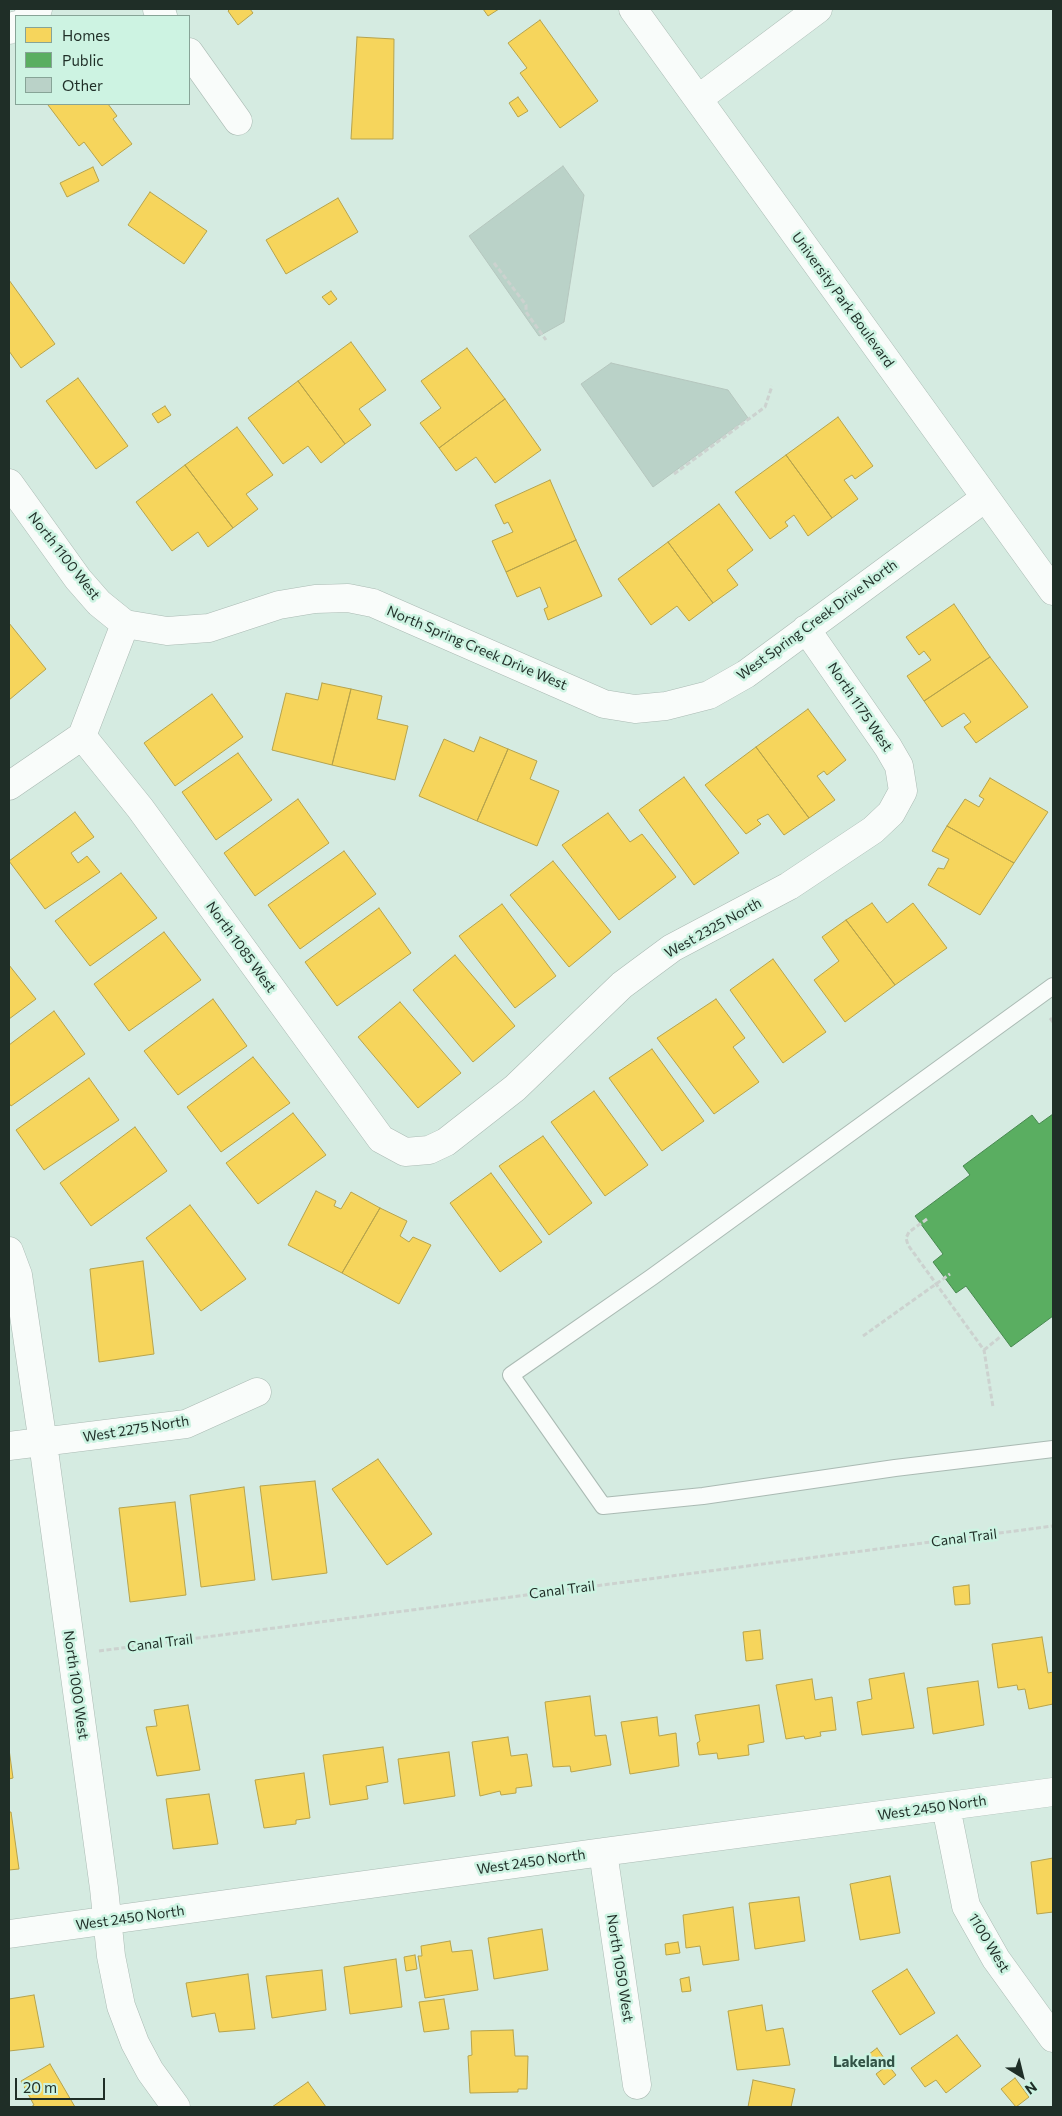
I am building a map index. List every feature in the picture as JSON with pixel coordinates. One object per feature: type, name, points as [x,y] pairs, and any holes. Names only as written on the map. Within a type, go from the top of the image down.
[{"type":"street","name":"University Park Boulevard","points":[[633,9],[1053,591]]},
{"type":"street","points":[[698,99],[818,9]]},
{"type":"street","points":[[190,53],[238,121]]},
{"type":"street","name":"North 1100 West","points":[[9,483],[78,579],[99,603],[125,624]]},
{"type":"street","name":"West Spring Creek Drive North","points":[[604,704],[635,709],[666,706],[709,695],[746,674],[985,498]]},
{"type":"street","name":"North Spring Creek Drive West","points":[[125,624],[167,631],[209,628],[279,605],[315,599],[348,598],[373,603],[604,704]]},
{"type":"street","points":[[9,786],[82,736],[125,624]]},
{"type":"street","name":"North 1175 West","points":[[806,629],[888,747],[899,766],[903,791]]},
{"type":"street","name":"North 1085 West","points":[[82,736],[140,808],[381,1139],[404,1152]]},
{"type":"street","name":"West 2325 North","points":[[404,1152],[429,1150],[446,1142],[515,1088],[622,985],[672,948],[789,886],[873,830],[891,813],[903,791]]},
{"type":"street","name":"North 1000 West","points":[[9,1250],[18,1276],[43,1443],[104,1888],[106,1922],[121,2006],[135,2043],[150,2071],[176,2107]]},
{"type":"street","name":"West 2275 North","points":[[9,1446],[186,1424],[257,1392]]},
{"type":"street","name":"West 2450 North","points":[[9,1934],[1053,1792]]},
{"type":"street","name":"1100 West","points":[[946,1807],[966,1906],[996,1959],[1053,2038]]},
{"type":"street","name":"North 1050 West","points":[[603,1852],[637,2084]]},
{"type":"lane","points":[[1053,986],[604,1312],[511,1375],[603,1506],[703,1496],[895,1468],[1053,1449]]},
{"type":"path","points":[[494,263],[526,305],[526,312],[546,340]]},
{"type":"path","points":[[674,474],[765,407],[772,386]]},
{"type":"path","points":[[1050,1018],[1053,1022]]},
{"type":"path","points":[[928,1219],[909,1232],[906,1238],[908,1245],[984,1350],[993,1407]]},
{"type":"path","points":[[863,1336],[950,1274]]},
{"type":"path","points":[[984,1350],[1000,1337]]},
{"type":"path","name":"Canal Trail","points":[[71,1654],[1053,1526]]},
{"type":"building: Homes","points":[[230,9],[250,9],[253,13],[238,25],[228,11]]},
{"type":"building: Homes","points":[[483,9],[499,9],[488,16]]},
{"type":"building: Homes","points":[[540,20],[598,101],[560,128],[520,73],[527,68],[508,43]]},
{"type":"building: Homes","points":[[357,37],[394,39],[393,139],[351,139]]},
{"type":"building: Homes","points":[[518,97],[528,111],[518,117],[509,103]]},
{"type":"building: Homes","points":[[48,105],[109,105],[117,116],[113,119],[132,144],[102,166],[84,142],[79,146]]},
{"type":"building: Homes","points":[[93,167],[99,181],[67,197],[60,183]]},
{"type":"building: Homes","points":[[150,192],[207,231],[184,264],[128,225]]},
{"type":"building: Homes","points":[[338,198],[358,232],[286,274],[266,240]]},
{"type":"building: Homes","points":[[9,280],[55,344],[21,368],[9,351]]},
{"type":"building: Homes","points":[[331,291],[337,299],[329,305],[322,297]]},
{"type":"building: Homes","points":[[351,342],[386,390],[359,409],[371,425],[345,444],[298,381]]},
{"type":"building: Homes","points":[[467,348],[505,399],[439,448],[420,423],[441,408],[421,381]]},
{"type":"building: Homes","points":[[78,378],[128,446],[96,469],[46,401]]},
{"type":"building: Homes","points":[[298,381],[345,444],[321,463],[308,446],[283,464],[248,418]]},
{"type":"building: Homes","points":[[505,399],[541,450],[495,483],[476,457],[456,471],[439,448]]},
{"type":"building: Homes","points":[[165,406],[171,415],[158,423],[152,414]]},
{"type":"building: Homes","points":[[838,417],[873,466],[855,479],[852,475],[844,480],[858,499],[832,518],[786,455]]},
{"type":"building: Homes","points":[[237,427],[273,475],[246,494],[258,509],[233,528],[185,465]]},
{"type":"building: Homes","points":[[786,455],[832,518],[808,536],[794,515],[785,522],[788,526],[770,539],[735,492]]},
{"type":"building: Homes","points":[[185,465],[233,528],[208,547],[198,532],[172,551],[136,502]]},
{"type":"building: Homes","points":[[550,480],[576,540],[506,572],[492,541],[513,532],[508,522],[504,524],[495,505]]},
{"type":"building: Homes","points":[[719,504],[753,550],[727,570],[738,585],[713,603],[668,542]]},
{"type":"building: Homes","points":[[576,540],[602,596],[548,620],[544,609],[548,607],[540,587],[517,597],[506,572]]},
{"type":"building: Homes","points":[[668,542],[713,603],[689,621],[677,606],[651,625],[618,579]]},
{"type":"building: Homes","points":[[954,604],[990,657],[924,701],[907,676],[931,660],[924,651],[919,655],[906,637]]},
{"type":"building: Homes","points":[[9,623],[46,669],[9,700]]},
{"type":"building: Homes","points":[[990,657],[1028,707],[976,743],[964,727],[971,722],[964,713],[942,727],[924,701]]},
{"type":"building: Homes","points":[[322,683],[351,689],[332,765],[272,750],[286,693],[318,700]]},
{"type":"building: Homes","points":[[351,689],[382,696],[377,719],[408,726],[395,780],[332,765]]},
{"type":"building: Homes","points":[[212,694],[243,737],[175,786],[144,743]]},
{"type":"building: Homes","points":[[808,709],[846,760],[827,775],[824,771],[817,776],[835,800],[809,818],[756,747]]},
{"type":"building: Homes","points":[[480,737],[508,749],[477,821],[419,796],[444,739],[474,752]]},
{"type":"building: Homes","points":[[756,747],[809,818],[784,835],[768,814],[757,820],[761,824],[746,834],[705,785]]},
{"type":"building: Homes","points":[[508,749],[537,761],[530,779],[559,791],[537,846],[477,821]]},
{"type":"building: Homes","points":[[238,753],[272,800],[216,840],[182,792]]},
{"type":"building: Homes","points":[[684,777],[739,853],[694,885],[639,810]]},
{"type":"building: Homes","points":[[990,778],[1048,812],[1014,863],[947,826],[965,799],[979,807],[984,799],[979,796]]},
{"type":"building: Homes","points":[[298,799],[329,843],[255,896],[224,853]]},
{"type":"building: Homes","points":[[75,812],[94,837],[71,853],[78,863],[87,856],[100,872],[45,909],[9,861]]},
{"type":"building: Homes","points":[[608,813],[630,842],[642,834],[676,877],[619,920],[562,845]]},
{"type":"building: Homes","points":[[947,826],[1014,863],[980,915],[928,885],[938,868],[944,869],[949,859],[932,851]]},
{"type":"building: Homes","points":[[344,851],[376,894],[300,949],[268,905]]},
{"type":"building: Homes","points":[[553,861],[611,932],[569,967],[510,895]]},
{"type":"building: Homes","points":[[121,873],[157,918],[90,966],[55,921]]},
{"type":"building: Homes","points":[[872,903],[887,923],[913,903],[947,948],[895,985],[846,920]]},
{"type":"building: Homes","points":[[502,904],[556,976],[515,1008],[459,936]]},
{"type":"building: Homes","points":[[379,908],[411,953],[337,1006],[305,962]]},
{"type":"building: Homes","points":[[846,920],[895,985],[845,1022],[814,980],[839,961],[822,937]]},
{"type":"building: Homes","points":[[164,932],[201,980],[129,1031],[94,984]]},
{"type":"building: Homes","points":[[455,955],[515,1026],[473,1062],[413,990]]},
{"type":"building: Homes","points":[[773,959],[826,1032],[783,1063],[730,990]]},
{"type":"building: Homes","points":[[9,965],[36,999],[9,1019]]},
{"type":"building: Homes","points":[[213,999],[247,1046],[178,1095],[144,1051]]},
{"type":"building: Homes","points":[[716,999],[745,1038],[733,1047],[759,1082],[714,1114],[657,1038]]},
{"type":"building: Homes","points":[[400,1002],[461,1073],[418,1108],[358,1037]]},
{"type":"building: Homes","points":[[54,1011],[85,1054],[11,1106],[9,1103],[9,1045]]},
{"type":"building: Homes","points":[[652,1049],[704,1121],[662,1151],[609,1078]]},
{"type":"building: Homes","points":[[253,1057],[290,1103],[221,1152],[187,1107]]},
{"type":"building: Homes","points":[[89,1078],[119,1120],[44,1170],[16,1130]]},
{"type":"building: Homes","points":[[594,1091],[648,1165],[605,1196],[551,1122]]},
{"type":"building: Homes","points":[[293,1113],[326,1155],[258,1204],[226,1163]]},
{"type":"building: Homes","points":[[135,1127],[167,1171],[91,1226],[60,1183]]},
{"type":"building: Homes","points":[[543,1136],[592,1203],[549,1235],[499,1166]]},
{"type":"building: Homes","points":[[491,1173],[542,1242],[500,1272],[450,1203]]},
{"type":"building: Homes","points":[[316,1191],[336,1201],[334,1206],[341,1209],[351,1192],[380,1208],[342,1273],[288,1245]]},
{"type":"building: Homes","points":[[190,1205],[246,1279],[201,1311],[146,1238]]},
{"type":"building: Homes","points":[[380,1208],[407,1221],[400,1236],[409,1242],[413,1237],[431,1245],[399,1304],[342,1273]]},
{"type":"building: Homes","points":[[143,1261],[154,1354],[99,1362],[90,1269]]},
{"type":"building: Homes","points":[[378,1459],[432,1534],[387,1565],[332,1489]]},
{"type":"building: Homes","points":[[315,1481],[327,1573],[272,1580],[260,1486]]},
{"type":"building: Homes","points":[[244,1487],[255,1580],[201,1587],[190,1495]]},
{"type":"building: Homes","points":[[175,1502],[186,1595],[130,1602],[119,1508]]},
{"type":"building: Homes","points":[[969,1585],[970,1604],[955,1605],[953,1587]]},
{"type":"building: Homes","points":[[760,1630],[763,1659],[746,1661],[743,1632]]},
{"type":"building: Homes","points":[[1042,1637],[1048,1673],[1053,1672],[1053,1704],[1029,1709],[1025,1689],[1018,1690],[1017,1685],[998,1688],[992,1644]]},
{"type":"building: Homes","points":[[904,1673],[914,1728],[862,1735],[857,1702],[872,1699],[869,1679]]},
{"type":"building: Homes","points":[[812,1679],[815,1700],[832,1697],[836,1730],[820,1732],[821,1736],[805,1739],[804,1736],[786,1739],[776,1685]]},
{"type":"building: Homes","points":[[978,1681],[984,1725],[933,1734],[927,1688]]},
{"type":"building: Homes","points":[[590,1696],[595,1736],[606,1735],[611,1765],[571,1772],[570,1766],[553,1767],[545,1702]]},
{"type":"building: Homes","points":[[188,1705],[200,1770],[157,1776],[146,1727],[157,1726],[154,1710]]},
{"type":"building: Homes","points":[[759,1705],[764,1742],[748,1745],[749,1755],[718,1759],[717,1753],[699,1755],[697,1743],[700,1741],[695,1715]]},
{"type":"building: Homes","points":[[657,1717],[659,1736],[676,1733],[679,1766],[630,1774],[621,1722]]},
{"type":"building: Homes","points":[[508,1737],[511,1756],[527,1754],[532,1786],[516,1788],[516,1793],[501,1795],[500,1791],[480,1796],[472,1742]]},
{"type":"building: Homes","points":[[383,1747],[388,1782],[366,1786],[368,1799],[330,1805],[323,1755]]},
{"type":"building: Homes","points":[[9,1749],[13,1778],[9,1779]]},
{"type":"building: Homes","points":[[449,1752],[455,1796],[404,1804],[398,1759]]},
{"type":"building: Homes","points":[[304,1773],[310,1818],[296,1820],[296,1824],[264,1828],[255,1780]]},
{"type":"building: Homes","points":[[209,1794],[218,1844],[173,1849],[166,1799]]},
{"type":"building: Homes","points":[[9,1812],[11,1812],[19,1869],[9,1870]]},
{"type":"building: Homes","points":[[1053,1858],[1053,1912],[1037,1914],[1031,1862]]},
{"type":"building: Homes","points":[[890,1876],[900,1933],[860,1940],[850,1884]]},
{"type":"building: Homes","points":[[799,1897],[805,1941],[755,1949],[749,1903]]},
{"type":"building: Homes","points":[[733,1907],[739,1960],[703,1965],[700,1946],[686,1948],[683,1915]]},
{"type":"building: Homes","points":[[542,1929],[548,1970],[494,1979],[488,1938]]},
{"type":"building: Homes","points":[[450,1941],[452,1952],[472,1950],[478,1990],[425,1998],[418,1956],[422,1956],[421,1946]]},
{"type":"building: Homes","points":[[678,1942],[680,1953],[666,1955],[665,1944]]},
{"type":"building: Homes","points":[[415,1955],[417,1969],[406,1971],[404,1957]]},
{"type":"building: Homes","points":[[396,1959],[402,2007],[350,2014],[344,1967]]},
{"type":"building: Homes","points":[[907,1969],[935,2013],[900,2035],[872,1991]]},
{"type":"building: Homes","points":[[322,1970],[326,2010],[272,2018],[266,1976]]},
{"type":"building: Homes","points":[[248,1974],[255,2029],[219,2032],[215,2013],[192,2017],[186,1983]]},
{"type":"building: Homes","points":[[689,1977],[691,1991],[682,1992],[680,1979]]},
{"type":"building: Homes","points":[[34,1995],[44,2047],[9,2051],[9,1999]]},
{"type":"building: Homes","points":[[444,1999],[449,2029],[424,2032],[419,2002]]},
{"type":"building: Homes","points":[[762,2005],[766,2031],[783,2028],[790,2065],[737,2070],[728,2011]]},
{"type":"building: Homes","points":[[513,2030],[515,2056],[528,2056],[527,2089],[518,2089],[518,2092],[470,2093],[468,2056],[472,2055],[471,2031]]},
{"type":"building: Homes","points":[[957,2035],[981,2066],[946,2093],[936,2080],[925,2087],[911,2068]]},
{"type":"building: Homes","points":[[877,2048],[884,2058],[871,2066],[864,2058]]},
{"type":"building: Homes","points":[[50,2064],[75,2107],[31,2107],[34,2105],[21,2081]]},
{"type":"building: Homes","points":[[888,2065],[896,2075],[884,2085],[876,2074]]},
{"type":"building: Homes","points":[[1015,2078],[1029,2097],[1016,2107],[1001,2089]]},
{"type":"building: Homes","points":[[753,2080],[795,2089],[791,2107],[748,2107]]},
{"type":"building: Homes","points":[[308,2082],[326,2107],[272,2107]]},
{"type":"building: Public","points":[[1053,1114],[1053,1316],[1011,1347],[966,1286],[956,1293],[933,1262],[943,1254],[915,1216],[970,1175],[963,1166],[1032,1115],[1039,1124]]},
{"type":"building: Other","points":[[563,166],[584,195],[564,322],[539,336],[469,236]]},
{"type":"building: Other","points":[[611,363],[728,390],[748,418],[653,487],[581,384]]},
{"type":"district","name":"Lakeland","points":[[864,2062]]}]
